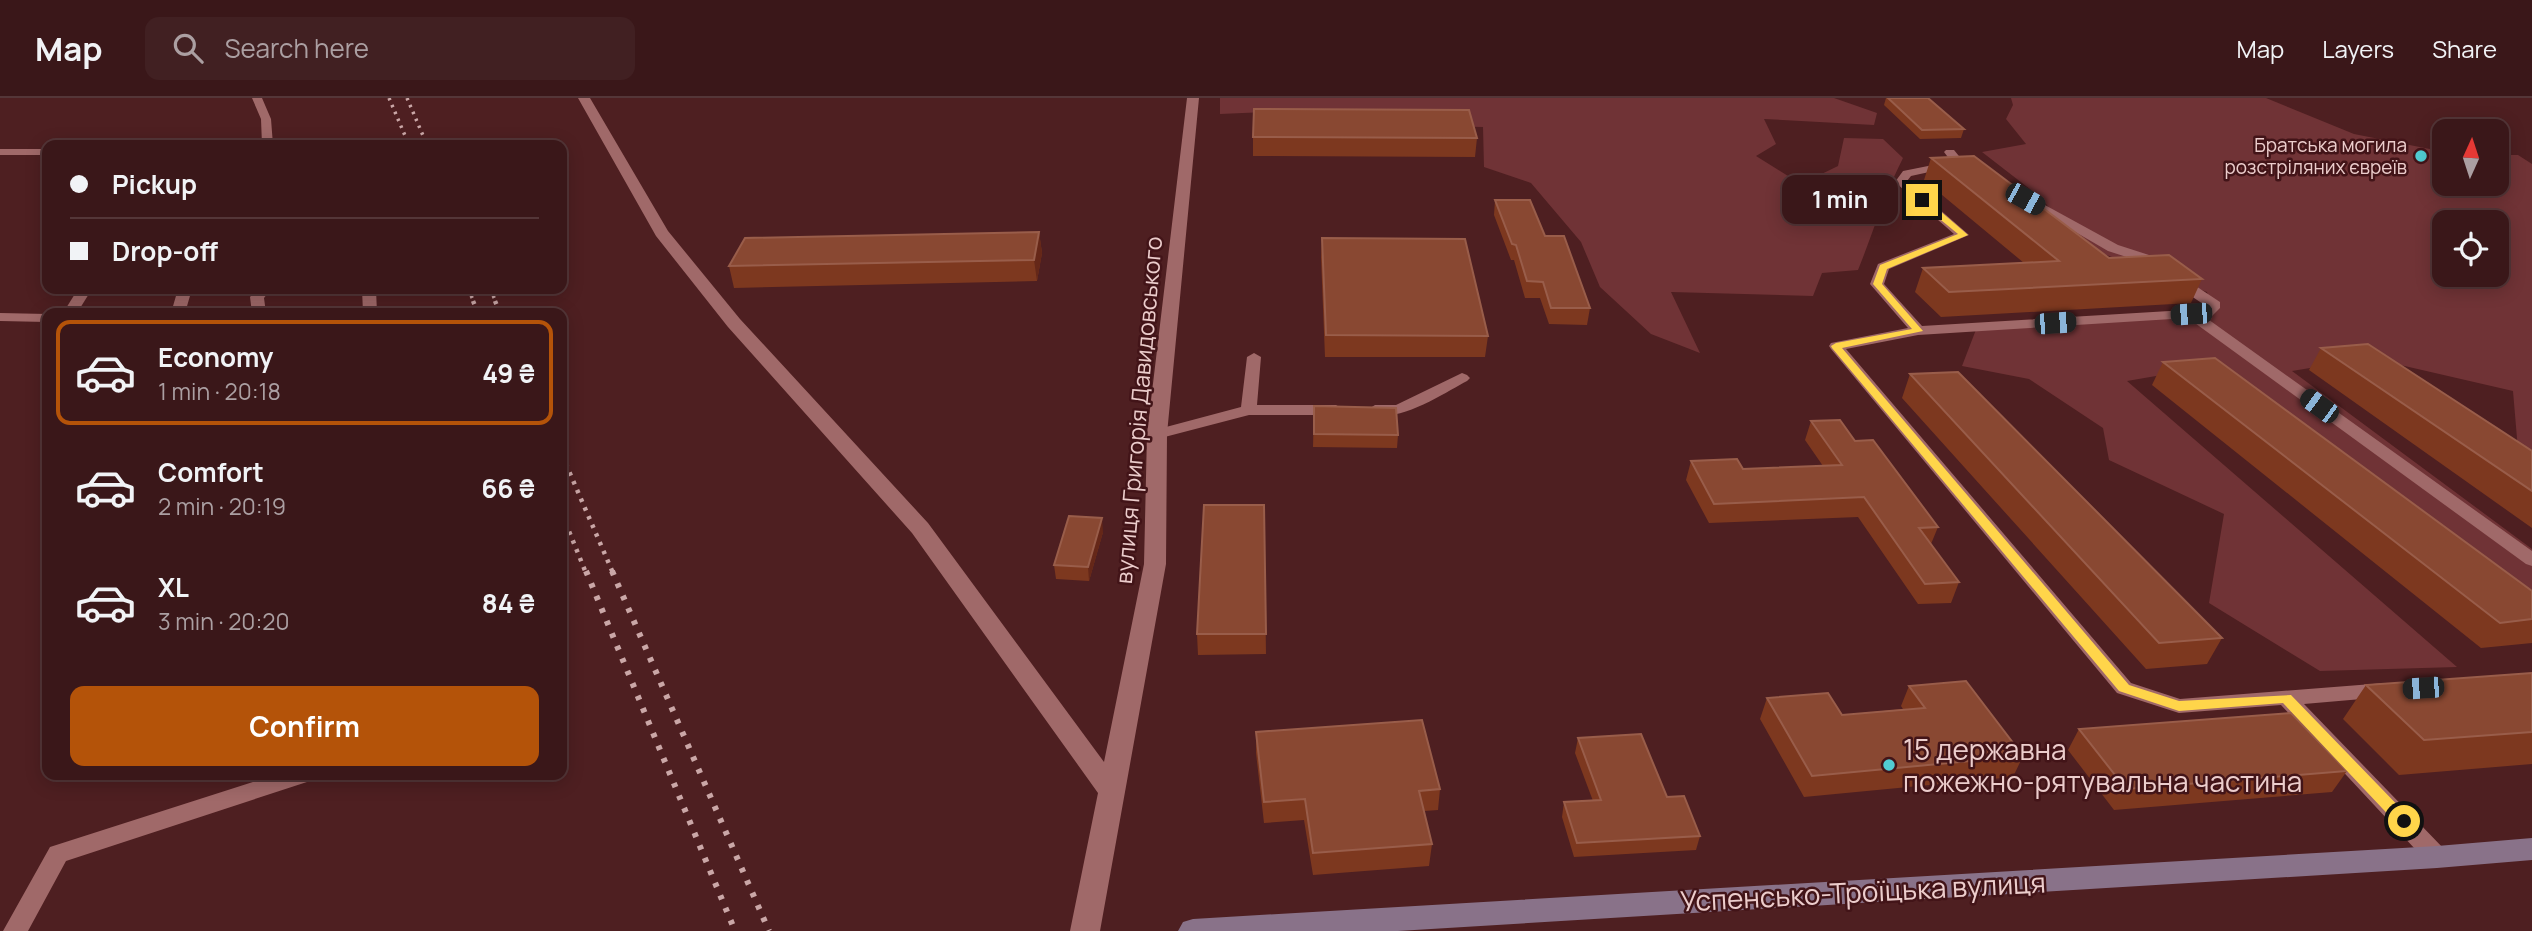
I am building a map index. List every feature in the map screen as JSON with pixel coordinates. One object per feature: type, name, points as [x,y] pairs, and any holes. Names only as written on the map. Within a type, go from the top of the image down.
[{"type":"main road","name":"Успенсько-Троїцька вулиця","points":[[1193,931],[2437,857],[2532,849]]},
{"type":"street","points":[[584,98],[661,233],[734,323],[920,528],[1113,794]]},
{"type":"street","name":"вулиця Григорія Давидовського","points":[[1085,931],[1155,564],[1157,434],[1193,98]]},
{"type":"lane","points":[[257,98],[266,119],[268,140]]},
{"type":"lane","points":[[0,152],[42,152]]},
{"type":"lane","points":[[1918,331],[1877,284],[1883,267],[1964,235],[1901,183],[1907,173],[1954,158],[1982,176]]},
{"type":"lane","points":[[2018,196],[2113,248],[2144,258],[2215,305],[2207,313],[1918,331],[1836,346],[2124,688],[2179,706],[2409,689]]},
{"type":"lane","points":[[2191,314],[2532,560]]},
{"type":"lane","points":[[0,317],[42,317]]},
{"type":"lane","points":[[1249,410],[1255,357]]},
{"type":"lane","points":[[1157,434],[1249,410],[1399,410],[1462,378]]},
{"type":"lane","points":[[2286,698],[2437,857]]},
{"type":"lane","points":[[15,931],[58,854],[287,780]]},
{"type":"shaded area","points":[[1220,98],[1834,98],[1877,113],[1874,125],[1764,119],[1776,144],[1756,156],[1801,184],[1838,166],[1844,138],[1883,139],[1903,158],[1858,270],[1822,273],[1813,296],[1671,292],[1700,353],[1651,334],[1600,287],[1581,242],[1531,183],[1484,167],[1483,127],[1302,123],[1287,111],[1220,114]]},
{"type":"shaded area","points":[[2011,98],[2266,98],[2354,134],[2432,149],[2432,196],[2510,196],[2510,155],[2518,155],[2532,164],[2532,457],[2518,450],[2513,391],[2370,358],[2292,371],[2532,549],[2532,598],[2214,366],[2127,381],[2457,667],[2320,671],[2209,603],[2224,514],[2109,460],[2103,428],[2029,379],[1962,366],[1977,327],[2213,311],[2207,292],[2082,246],[2040,197],[1982,152],[2026,144],[2006,119],[2013,105]]},
{"type":"building","points":[[1888,98],[1928,98],[1964,129],[1922,130]]},
{"type":"building","points":[[1254,109],[1469,110],[1477,138],[1253,137]]},
{"type":"building","points":[[1974,156],[2109,258],[2169,255],[2202,279],[1949,292],[1923,268],[2059,261],[1931,158]]},
{"type":"building","points":[[1495,200],[1530,200],[1545,236],[1564,236],[1590,308],[1551,308],[1543,282],[1527,281],[1516,245],[1512,244]]},
{"type":"building","points":[[1039,232],[1034,260],[729,266],[745,238]]},
{"type":"building","points":[[1322,238],[1465,239],[1488,336],[1326,335]]},
{"type":"building","points":[[2368,344],[2532,451],[2532,491],[2321,348]]},
{"type":"building","points":[[2215,358],[2532,591],[2532,619],[2500,623],[2163,362]]},
{"type":"building","points":[[1958,372],[2222,638],[2159,643],[1910,374]]},
{"type":"building","points":[[1314,406],[1396,408],[1398,435],[1314,434]]},
{"type":"building","points":[[1840,420],[1855,441],[1873,440],[1938,527],[1919,528],[1959,582],[1925,584],[1864,497],[1714,504],[1691,461],[1737,459],[1743,469],[1842,465],[1811,421]]},
{"type":"building","points":[[1204,505],[1264,505],[1266,634],[1197,634]]},
{"type":"building","points":[[1069,516],[1102,518],[1088,567],[1054,565]]},
{"type":"building","points":[[2532,673],[2532,732],[2424,740],[2366,685]]},
{"type":"building","points":[[1966,681],[2023,756],[1812,776],[1767,698],[1828,693],[1842,715],[1925,708],[1909,686]]},
{"type":"building","points":[[2291,713],[2347,771],[2126,789],[2079,729]]},
{"type":"building","points":[[1422,720],[1440,789],[1419,791],[1432,844],[1313,853],[1305,799],[1264,802],[1256,732]]},
{"type":"building","points":[[1641,734],[1667,797],[1684,796],[1700,836],[1577,843],[1564,802],[1601,800],[1578,738]]},
{"type":"railway","points":[[389,98],[407,140]]},
{"type":"railway","points":[[407,98],[425,140]]},
{"type":"railway","points":[[470,294],[474,302]]},
{"type":"railway","points":[[492,294],[496,302]]},
{"type":"railway","points":[[473,301],[476,308]]},
{"type":"railway","points":[[495,301],[498,308]]},
{"type":"railway","points":[[567,467],[613,573]]},
{"type":"railway","points":[[567,526],[586,573]]},
{"type":"railway","points":[[586,571],[735,931]]},
{"type":"railway","points":[[612,571],[769,931]]},
{"type":"place","name":"Братська могила розстріляних євреїв","points":[[2421,156]]},
{"type":"place","name":"15 державна пожежно-рятувальна частина","points":[[1889,765]]},
{"type":"route","points":[[1922,200],[1964,235],[1883,267],[1877,284],[1918,331],[1836,346],[2124,688],[2179,706],[2286,698],[2404,821]]}]
